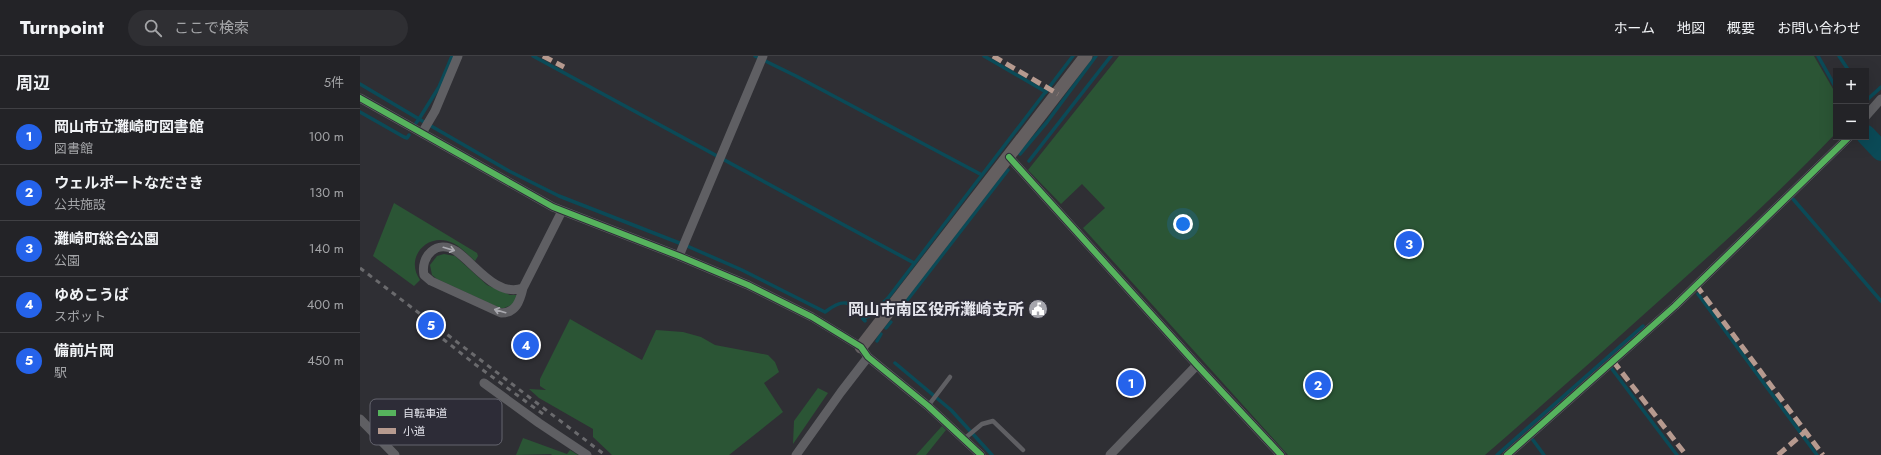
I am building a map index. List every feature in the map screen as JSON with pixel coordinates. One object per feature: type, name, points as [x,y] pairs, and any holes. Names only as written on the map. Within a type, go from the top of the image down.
[{"type":"street","points":[[426,127],[435,111],[458,56]]},
{"type":"street","points":[[796,455],[841,392],[864,352],[1086,56]]},
{"type":"street","points":[[679,256],[762,58]]},
{"type":"street","points":[[360,98],[426,127],[516,187],[562,211],[679,256],[748,285],[812,317],[864,352],[931,402],[969,435],[981,455]]},
{"type":"street","points":[[1869,113],[1881,99]]},
{"type":"street","points":[[1507,455],[1675,306],[1846,140]]},
{"type":"street","points":[[1009,157],[1197,365],[1281,455]]},
{"type":"street","points":[[524,288],[516,291],[511,290],[491,281],[456,251],[448,248],[441,247],[434,249],[427,254],[424,261],[424,275],[431,281],[501,313],[510,312],[514,310],[520,300],[524,288],[562,211]]},
{"type":"street","points":[[1110,455],[1197,365]]},
{"type":"street","points":[[484,383],[539,423],[587,455]]},
{"type":"street","points":[[360,419],[370,429]]},
{"type":"street","points":[[385,445],[395,455]]},
{"type":"lane","points":[[931,402],[950,377]]},
{"type":"lane","points":[[969,435],[982,424],[993,421],[1023,450]]},
{"type":"green space","points":[[1119,56],[1814,56],[1833,89],[1833,136],[1776,194],[1734,233],[1485,455],[1288,455],[1083,228],[1105,208],[1082,184],[1061,204],[1028,170]]},
{"type":"green space","points":[[394,203],[477,253],[478,256],[475,261],[453,243],[444,240],[435,240],[427,243],[421,248],[417,255],[415,263],[416,271],[420,280],[414,286],[373,256]]},
{"type":"green space","points":[[444,254],[455,256],[487,285],[510,295],[518,295],[514,304],[500,308],[437,279],[432,275],[430,265],[437,256]]},
{"type":"green space","points":[[570,319],[642,360],[656,330],[683,332],[701,337],[715,345],[768,355],[775,362],[779,372],[764,383],[783,412],[729,455],[612,455],[593,437],[593,429],[539,398],[529,389],[546,390],[540,386],[540,379]]},
{"type":"green space","points":[[818,388],[828,393],[793,444],[794,421]]},
{"type":"green space","points":[[942,426],[946,430],[926,455],[916,455]]},
{"type":"green space","points":[[523,438],[567,454],[570,450],[578,455],[516,455]]},
{"type":"waterway","points":[[360,84],[419,119],[439,87],[452,56]]},
{"type":"waterway","points":[[533,56],[914,263]]},
{"type":"waterway","points":[[755,56],[796,76],[982,175]]},
{"type":"waterway","points":[[984,56],[1046,92]]},
{"type":"waterway","points":[[863,319],[869,316],[888,298],[1073,56]]},
{"type":"waterway","points":[[1020,154],[1047,122],[1096,56]]},
{"type":"waterway","points":[[1029,161],[1111,56]]},
{"type":"waterway","points":[[1818,56],[1833,83]]},
{"type":"waterway","points":[[1839,56],[1847,68]]},
{"type":"waterway","points":[[1869,98],[1881,87]]},
{"type":"waterway","points":[[360,112],[404,137],[407,138],[409,135]]},
{"type":"waterway","points":[[416,123],[419,119],[509,171],[559,196],[687,246],[742,270],[825,312],[838,304],[847,303],[855,309],[865,321]]},
{"type":"waterway","points":[[1869,138],[1881,151]]},
{"type":"waterway","points":[[898,312],[1008,170]]},
{"type":"waterway","points":[[1793,199],[1881,301]]},
{"type":"waterway","points":[[1698,294],[1817,455]]},
{"type":"waterway","points":[[886,328],[891,322]]},
{"type":"waterway","points":[[1497,455],[1643,326]]},
{"type":"waterway","points":[[877,341],[881,334]]},
{"type":"waterway","points":[[895,363],[951,410],[992,455]]},
{"type":"waterway","points":[[1612,369],[1677,455]]},
{"type":"waterway","points":[[1533,440],[1544,455]]},
{"type":"railway","points":[[360,268],[605,455]]},
{"type":"railway","points":[[443,339],[547,417]]},
{"type":"marked path","points":[[543,56],[564,67]]},
{"type":"marked path","points":[[993,56],[1058,94]]},
{"type":"marked path","points":[[1696,285],[1823,455]]},
{"type":"marked path","points":[[1613,361],[1686,455]]},
{"type":"marked path","points":[[1778,455],[1806,431]]},
{"type":"cycle path","points":[[360,98],[553,207],[679,256],[748,285],[812,317],[861,347],[868,357],[928,406],[981,455]]},
{"type":"cycle path","points":[[1507,455],[1675,306],[1846,140]]},
{"type":"cycle path","points":[[1009,157],[1197,365],[1281,455]]},
{"type":"place","name":"灘崎町総合公園","points":[[1409,244]]},
{"type":"place","name":"岡山市南区役所灘崎支所","points":[[1038,309]]},
{"type":"place","name":"備前片岡","points":[[431,325]]},
{"type":"place","name":"ゆめこうば","points":[[526,345]]},
{"type":"place","name":"岡山市立灘崎町図書館","points":[[1131,383]]},
{"type":"place","name":"ウェルポートなださき","points":[[1318,385]]}]
